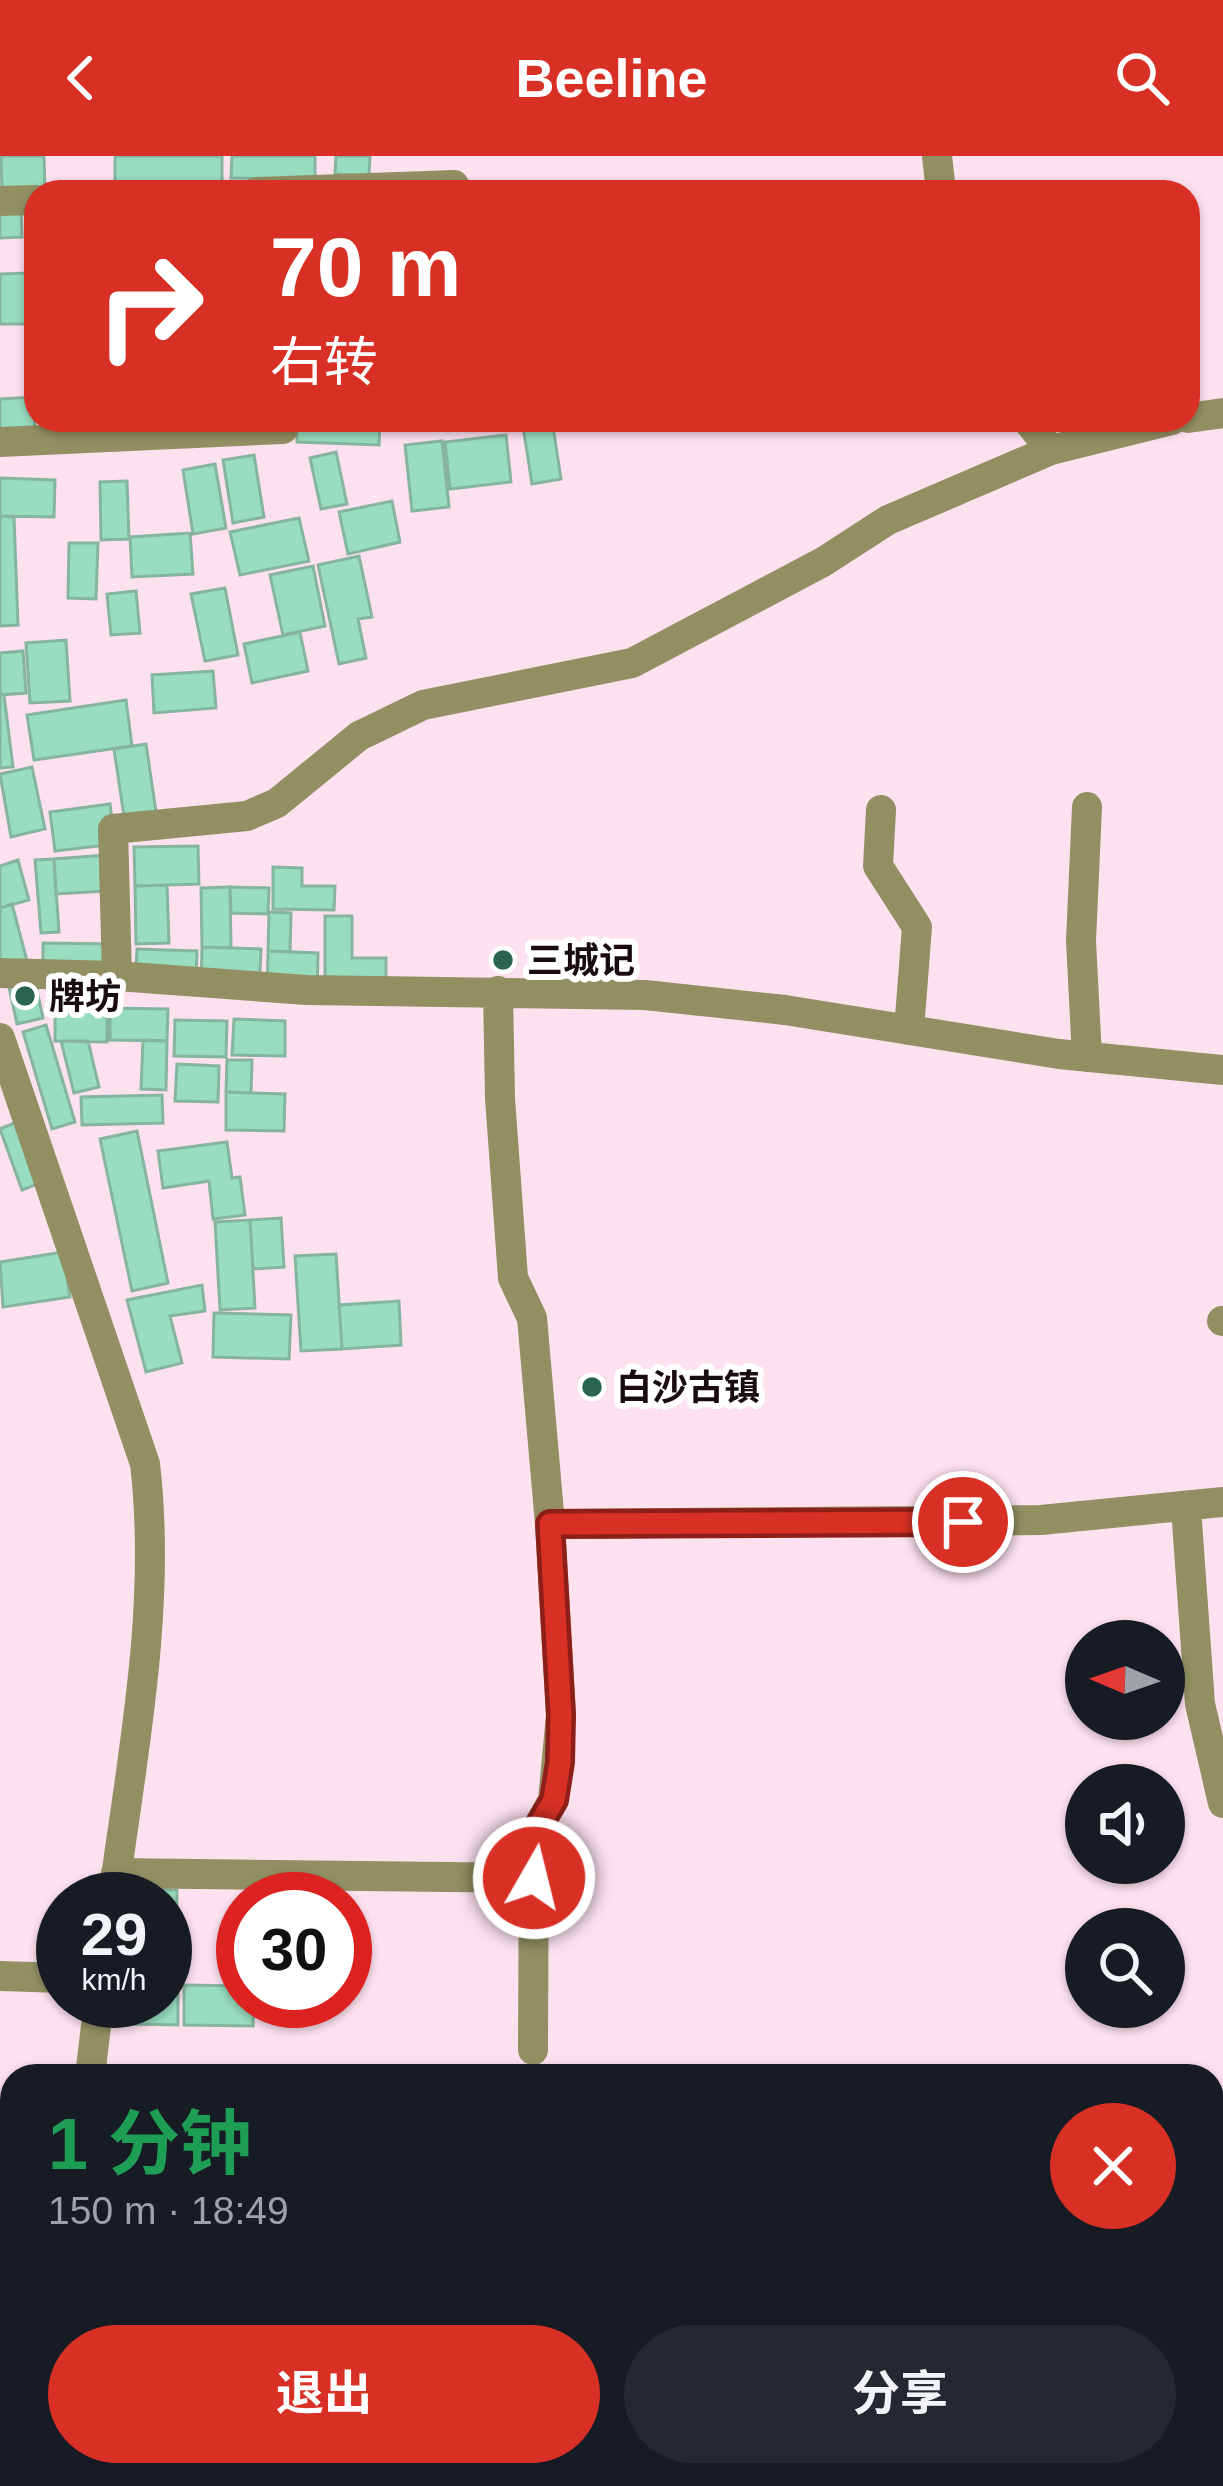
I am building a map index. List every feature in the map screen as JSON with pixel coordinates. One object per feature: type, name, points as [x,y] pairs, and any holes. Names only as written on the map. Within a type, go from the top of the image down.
[{"type":"street","points":[[0,442],[237,432]]},
{"type":"street","points":[[1037,432],[1051,450]]},
{"type":"street","points":[[117,976],[113,829],[247,816],[277,803],[359,736],[423,705],[632,663],[823,562],[888,520],[1051,450],[1124,432]]},
{"type":"street","points":[[1087,806],[1081,941],[1087,1057]]},
{"type":"street","points":[[881,810],[878,866],[917,927],[909,1030]]},
{"type":"street","points":[[0,973],[306,990],[715,1001],[1087,1057],[1223,1070]]},
{"type":"street","points":[[498,992],[513,1278],[532,1318],[561,1715],[554,1800],[534,1834],[533,2050]]},
{"type":"street","points":[[0,1038],[146,1464],[151,1516],[142,1675],[116,1872]]},
{"type":"street","points":[[550,1524],[1002,1521],[1223,1502]]},
{"type":"street","points":[[1186,1508],[1200,1704],[1223,1803]]},
{"type":"street","points":[[192,1885],[534,1878]]},
{"type":"street","points":[[0,1976],[36,1977]]},
{"type":"street","points":[[91,2064],[96,2028]]},
{"type":"building","points":[[1,156],[44,156],[45,180],[24,180],[24,192],[2,193]]},
{"type":"building","points":[[115,156],[222,156],[222,180],[115,180]]},
{"type":"building","points":[[232,156],[315,156],[315,180],[231,178]]},
{"type":"building","points":[[336,156],[370,156],[369,176],[335,174]]},
{"type":"building","points":[[21,208],[22,237],[0,238],[0,209]]},
{"type":"building","points":[[24,273],[24,324],[0,324],[0,274]]},
{"type":"building","points":[[24,398],[24,432],[35,432],[35,438],[0,440],[0,399]]},
{"type":"building","points":[[297,432],[380,432],[379,445],[297,442]]},
{"type":"building","points":[[524,432],[554,432],[561,479],[532,484]]},
{"type":"building","points":[[506,435],[511,482],[450,489],[445,442]]},
{"type":"building","points":[[442,441],[449,507],[412,511],[405,445]]},
{"type":"building","points":[[336,452],[347,504],[321,509],[310,458]]},
{"type":"building","points":[[254,455],[264,517],[233,523],[223,460]]},
{"type":"building","points":[[215,464],[226,528],[193,534],[183,470]]},
{"type":"building","points":[[0,478],[55,480],[54,517],[0,516]]},
{"type":"building","points":[[127,481],[129,539],[101,540],[100,482]]},
{"type":"building","points":[[392,501],[400,542],[348,554],[339,512]]},
{"type":"building","points":[[0,516],[14,517],[18,625],[0,626]]},
{"type":"building","points":[[299,518],[309,561],[240,575],[230,532]]},
{"type":"building","points":[[190,533],[193,574],[132,577],[130,537]]},
{"type":"building","points":[[69,543],[98,543],[96,599],[68,598]]},
{"type":"building","points":[[359,556],[372,617],[358,619],[366,658],[339,664],[318,565]]},
{"type":"building","points":[[313,566],[325,626],[283,635],[270,575]]},
{"type":"building","points":[[225,588],[238,655],[205,661],[191,594]]},
{"type":"building","points":[[136,591],[140,633],[111,635],[107,594]]},
{"type":"building","points":[[300,632],[308,671],[252,683],[244,644]]},
{"type":"building","points":[[66,640],[70,701],[30,703],[26,643]]},
{"type":"building","points":[[23,651],[26,693],[0,695],[0,653]]},
{"type":"building","points":[[213,671],[216,708],[154,713],[152,675]]},
{"type":"building","points":[[0,695],[4,695],[13,767],[0,768]]},
{"type":"building","points":[[126,700],[132,746],[34,760],[27,715]]},
{"type":"building","points":[[146,744],[158,825],[126,830],[114,749]]},
{"type":"building","points":[[32,767],[45,829],[11,837],[0,774]]},
{"type":"building","points":[[110,804],[115,844],[55,851],[50,812]]},
{"type":"building","points":[[198,846],[199,884],[135,886],[134,847]]},
{"type":"building","points":[[119,854],[122,890],[56,894],[54,859]]},
{"type":"building","points":[[54,859],[59,932],[41,933],[35,860]]},
{"type":"building","points":[[18,860],[29,900],[0,908],[0,866]]},
{"type":"building","points":[[273,867],[302,868],[302,886],[335,886],[334,910],[273,909]]},
{"type":"building","points":[[167,885],[169,943],[136,944],[135,886]]},
{"type":"building","points":[[230,887],[269,888],[268,914],[231,913]]},
{"type":"building","points":[[230,887],[231,948],[202,947],[201,888]]},
{"type":"building","points":[[12,904],[27,961],[0,969],[0,908]]},
{"type":"building","points":[[269,912],[291,913],[290,952],[268,951]]},
{"type":"building","points":[[325,916],[352,916],[352,958],[386,958],[386,997],[325,998]]},
{"type":"building","points":[[43,943],[118,944],[118,979],[43,978]]},
{"type":"building","points":[[202,947],[261,949],[259,994],[201,992]]},
{"type":"building","points":[[137,949],[197,951],[196,985],[135,983]]},
{"type":"building","points":[[268,951],[318,953],[317,997],[267,996]]},
{"type":"building","name":"牌坊","points":[[32,967],[43,1018],[17,1024],[6,973]]},
{"type":"building","points":[[55,1004],[107,1004],[107,1042],[55,1041]]},
{"type":"building","points":[[110,1008],[168,1009],[167,1041],[110,1040]]},
{"type":"building","points":[[234,1019],[285,1021],[285,1056],[232,1055]]},
{"type":"building","points":[[175,1020],[227,1021],[226,1057],[174,1056]]},
{"type":"building","points":[[46,1025],[75,1122],[52,1129],[23,1032]]},
{"type":"building","points":[[143,1040],[167,1041],[166,1090],[141,1089]]},
{"type":"building","points":[[61,1041],[88,1041],[99,1087],[74,1093]]},
{"type":"building","points":[[227,1060],[252,1060],[251,1093],[226,1092]]},
{"type":"building","points":[[177,1064],[219,1066],[218,1102],[175,1101]]},
{"type":"building","points":[[226,1092],[285,1094],[284,1131],[226,1130]]},
{"type":"building","points":[[162,1095],[163,1123],[82,1125],[81,1097]]},
{"type":"building","points":[[33,1115],[58,1176],[22,1190],[0,1129]]},
{"type":"building","points":[[137,1131],[168,1283],[132,1291],[100,1139]]},
{"type":"building","points":[[227,1142],[232,1178],[240,1177],[245,1215],[213,1219],[209,1181],[163,1188],[158,1151]]},
{"type":"building","points":[[281,1218],[284,1267],[253,1269],[250,1220]]},
{"type":"building","points":[[250,1220],[255,1308],[220,1310],[215,1222]]},
{"type":"building","points":[[63,1252],[70,1297],[3,1307],[0,1262]]},
{"type":"building","points":[[336,1254],[342,1349],[301,1351],[295,1256]]},
{"type":"building","points":[[202,1285],[205,1311],[170,1316],[182,1363],[146,1372],[127,1300]]},
{"type":"building","points":[[399,1301],[401,1345],[342,1349],[339,1305]]},
{"type":"building","points":[[214,1313],[291,1315],[289,1359],[213,1357]]},
{"type":"building","points":[[192,1985],[216,1986],[216,2025],[192,2025]]},
{"type":"place","name":"三城记","points":[[503,960]]},
{"type":"place","name":"牌坊","points":[[25,996]]},
{"type":"place","name":"白沙古镇","points":[[592,1387]]},
{"type":"route","points":[[534,1878],[534,1834],[554,1800],[560,1762],[550,1524],[963,1522]]}]
